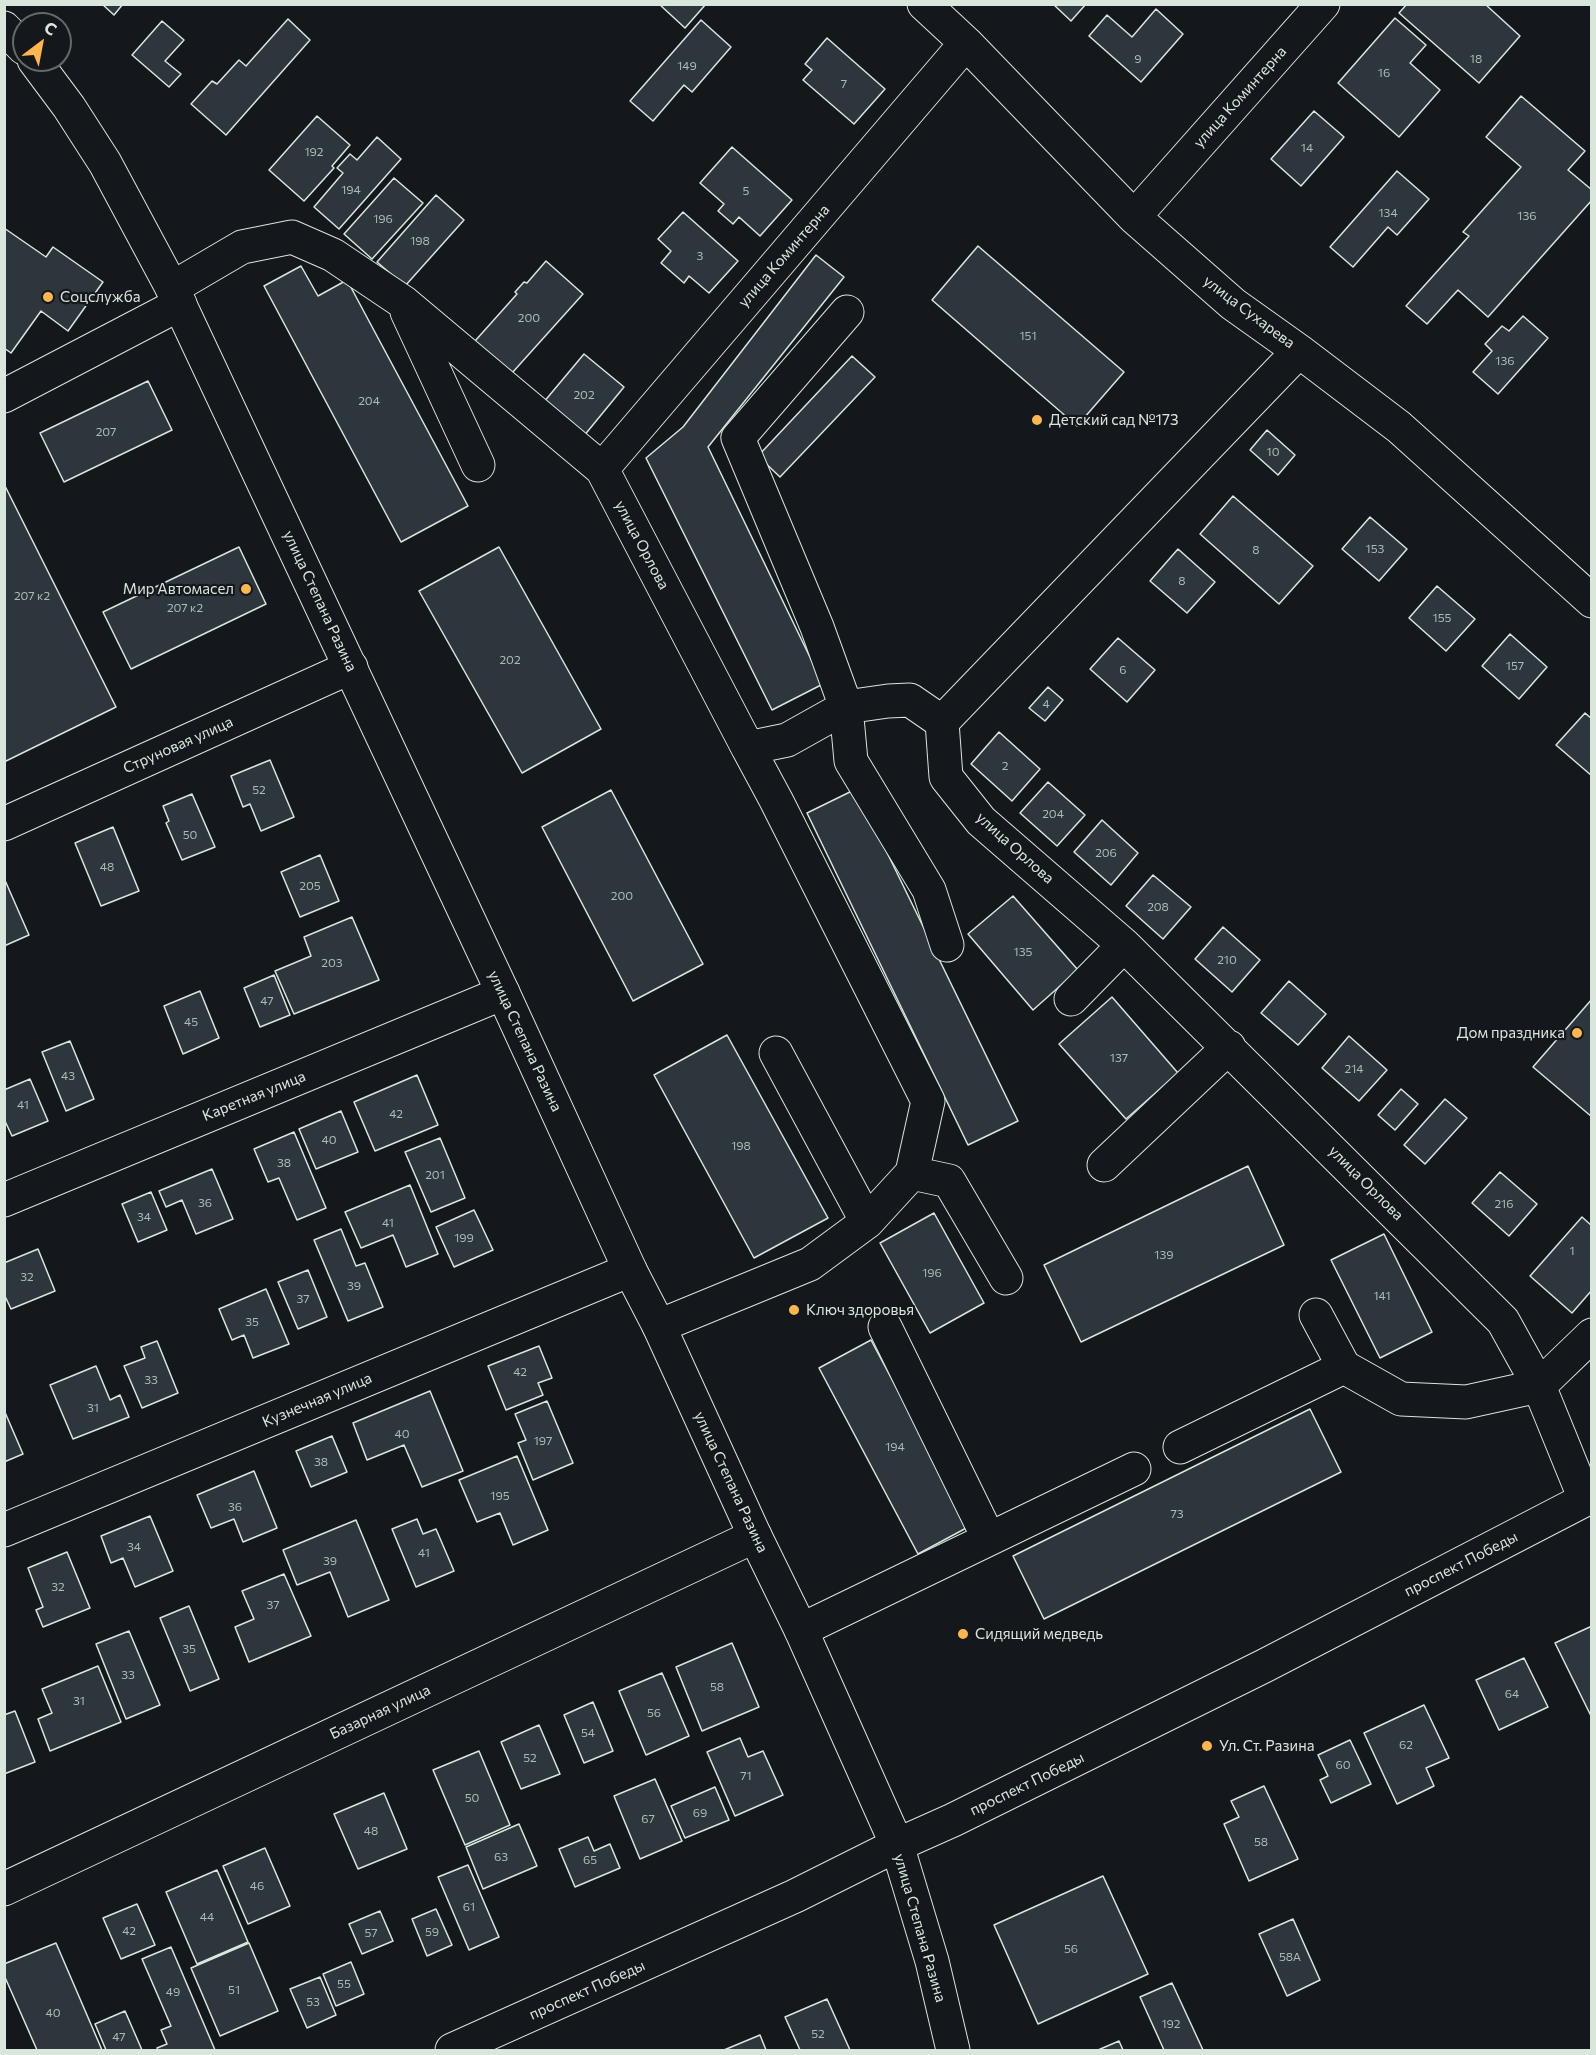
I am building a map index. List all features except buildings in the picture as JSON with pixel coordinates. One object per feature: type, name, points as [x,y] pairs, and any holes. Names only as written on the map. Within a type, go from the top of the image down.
[{"type":"street","name":"улица Сухарева","points":[[924,4],[966,43],[1134,217],[1233,304],[1299,351],[1399,428],[1592,601]]},
{"type":"street","name":"улица Коминтерна","points":[[1134,217],[1323,4]]},
{"type":"street","name":"улица Коминтерна","points":[[602,469],[966,43]]},
{"type":"street","name":"улица Степана Разина","points":[[43,72],[69,107],[105,163],[176,296],[503,993],[630,1270],[659,1326],[755,1536],[801,1630],[897,1845],[932,1961],[953,2050]]},
{"type":"street","name":"улица Орлова","points":[[4,396],[176,296],[242,247],[292,237],[333,255],[403,302],[602,469],[776,800],[928,1101],[912,1173]]},
{"type":"street","points":[[403,302],[478,465]]},
{"type":"street","points":[[847,312],[738,438],[817,627],[846,707],[851,761],[929,890],[947,945]]},
{"type":"street","points":[[748,748],[787,740],[846,707],[888,701],[910,700],[942,722],[1299,351]]},
{"type":"street","name":"Струновая улица","points":[[4,824],[351,667]]},
{"type":"street","name":"улица Орлова","points":[[942,722],[946,777],[981,821],[1125,945],[1503,1321],[1539,1386],[1588,1498]]},
{"type":"street","points":[[1071,999],[1125,945]]},
{"type":"street","name":"Каретная улица","points":[[4,1200],[503,993]]},
{"type":"street","points":[[1104,1165],[1229,1047]]},
{"type":"street","points":[[776,1053],[867,1222]]},
{"type":"street","points":[[659,1326],[810,1264],[867,1222],[912,1173],[949,1181],[1006,1278]]},
{"type":"street","name":"Кузнечная улица","points":[[4,1530],[630,1270]]},
{"type":"street","points":[[1316,1315],[1344,1367],[1401,1399],[1466,1402],[1539,1386],[1592,1335]]},
{"type":"street","points":[[885,1327],[989,1539]]},
{"type":"street","points":[[1180,1447],[1344,1367]]},
{"type":"street","points":[[801,1630],[1134,1469]]},
{"type":"street","name":"проспект Победы","points":[[452,2050],[795,1896],[953,1820],[1264,1666],[1588,1498]]},
{"type":"street","name":"Базарная улица","points":[[4,1889],[755,1536]]},
{"type":"place","name":"Соцслужба","points":[[48,297]]},
{"type":"place","name":"Детский сад №173","points":[[1037,420]]},
{"type":"place","name":"Мир Автомасел","points":[[246,589]]},
{"type":"place","name":"Дом праздника","points":[[1577,1033]]},
{"type":"place","name":"Ключ здоровья","points":[[794,1310]]},
{"type":"place","name":"Сидящий медведь","points":[[963,1634]]},
{"type":"place","name":"Ул. Ст. Разина","points":[[1207,1746]]}]
